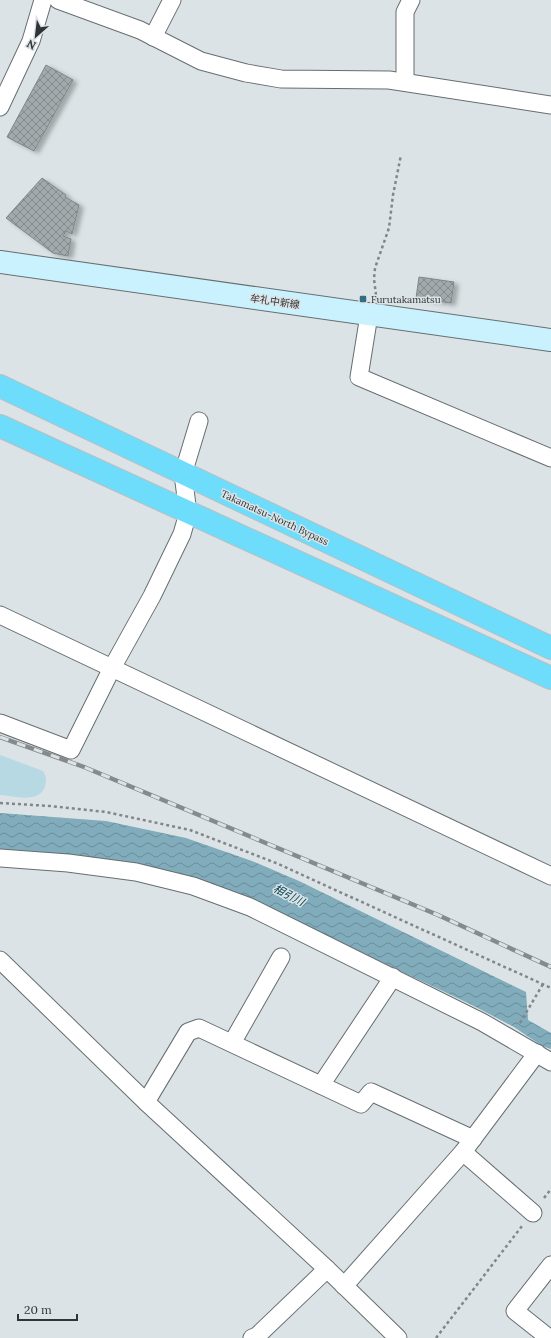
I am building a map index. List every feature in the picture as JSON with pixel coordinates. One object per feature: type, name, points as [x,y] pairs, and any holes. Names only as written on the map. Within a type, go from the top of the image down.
[{"type":"highway","name":"Takamatsu-North Bypass","points":[[0,386],[551,648]]},
{"type":"highway","points":[[0,426],[551,678]]},
{"type":"main road","name":"牟礼中新線","points":[[0,262],[373,308],[551,340]]},
{"type":"street","points":[[0,107],[31,42],[43,0]]},
{"type":"street","points":[[58,0],[140,30],[201,61],[246,73],[281,79],[389,80],[551,104]]},
{"type":"street","points":[[153,37],[172,0]]},
{"type":"street","points":[[405,82],[406,12],[411,0]]},
{"type":"street","points":[[373,308],[359,377],[551,458]]},
{"type":"street","points":[[0,723],[71,750],[112,668],[152,596],[182,534],[188,513],[183,474],[199,420]]},
{"type":"street","points":[[0,615],[551,876]]},
{"type":"street","points":[[0,858],[68,862],[128,871],[193,886],[250,907],[482,1022],[544,1057],[463,1152],[344,1286]]},
{"type":"street","points":[[232,1044],[281,957]]},
{"type":"street","points":[[0,960],[146,1102],[328,1269],[398,1338]]},
{"type":"street","points":[[321,1085],[392,977]]},
{"type":"street","points":[[146,1102],[188,1032],[199,1028],[361,1104],[371,1092],[474,1139]]},
{"type":"street","points":[[463,1152],[533,1213]]},
{"type":"street","points":[[549,1338],[515,1311],[551,1265]]},
{"type":"street","points":[[252,1338],[257,1336],[328,1269]]},
{"type":"path","points":[[373,308],[375,268],[388,228],[401,155]]},
{"type":"path","points":[[0,803],[50,806],[106,812],[190,830],[276,863],[551,988]]},
{"type":"path","points":[[518,1028],[538,990],[543,984]]},
{"type":"path","points":[[436,1338],[551,1189]]},
{"type":"shaded area","points":[[0,755],[43,771],[46,780],[42,792],[38,795],[26,798],[0,795]]},
{"type":"water","name":"相引川","points":[[0,813],[106,821],[186,838],[252,861],[299,881],[526,992],[528,1020],[551,1033],[551,1049],[542,1046],[514,1027],[472,1005],[253,901],[168,873],[64,854],[0,851]]},
{"type":"building","points":[[46,65],[73,80],[34,151],[7,137]]},
{"type":"building","points":[[42,178],[66,195],[65,197],[79,205],[72,234],[66,231],[63,236],[71,239],[68,256],[53,253],[6,218]]},
{"type":"building","points":[[419,277],[454,282],[451,303],[416,298]]},
{"type":"railway","points":[[0,737],[84,767],[438,915],[551,967]]},
{"type":"place","name":"Furutakamatsu","points":[[363,299]]}]
